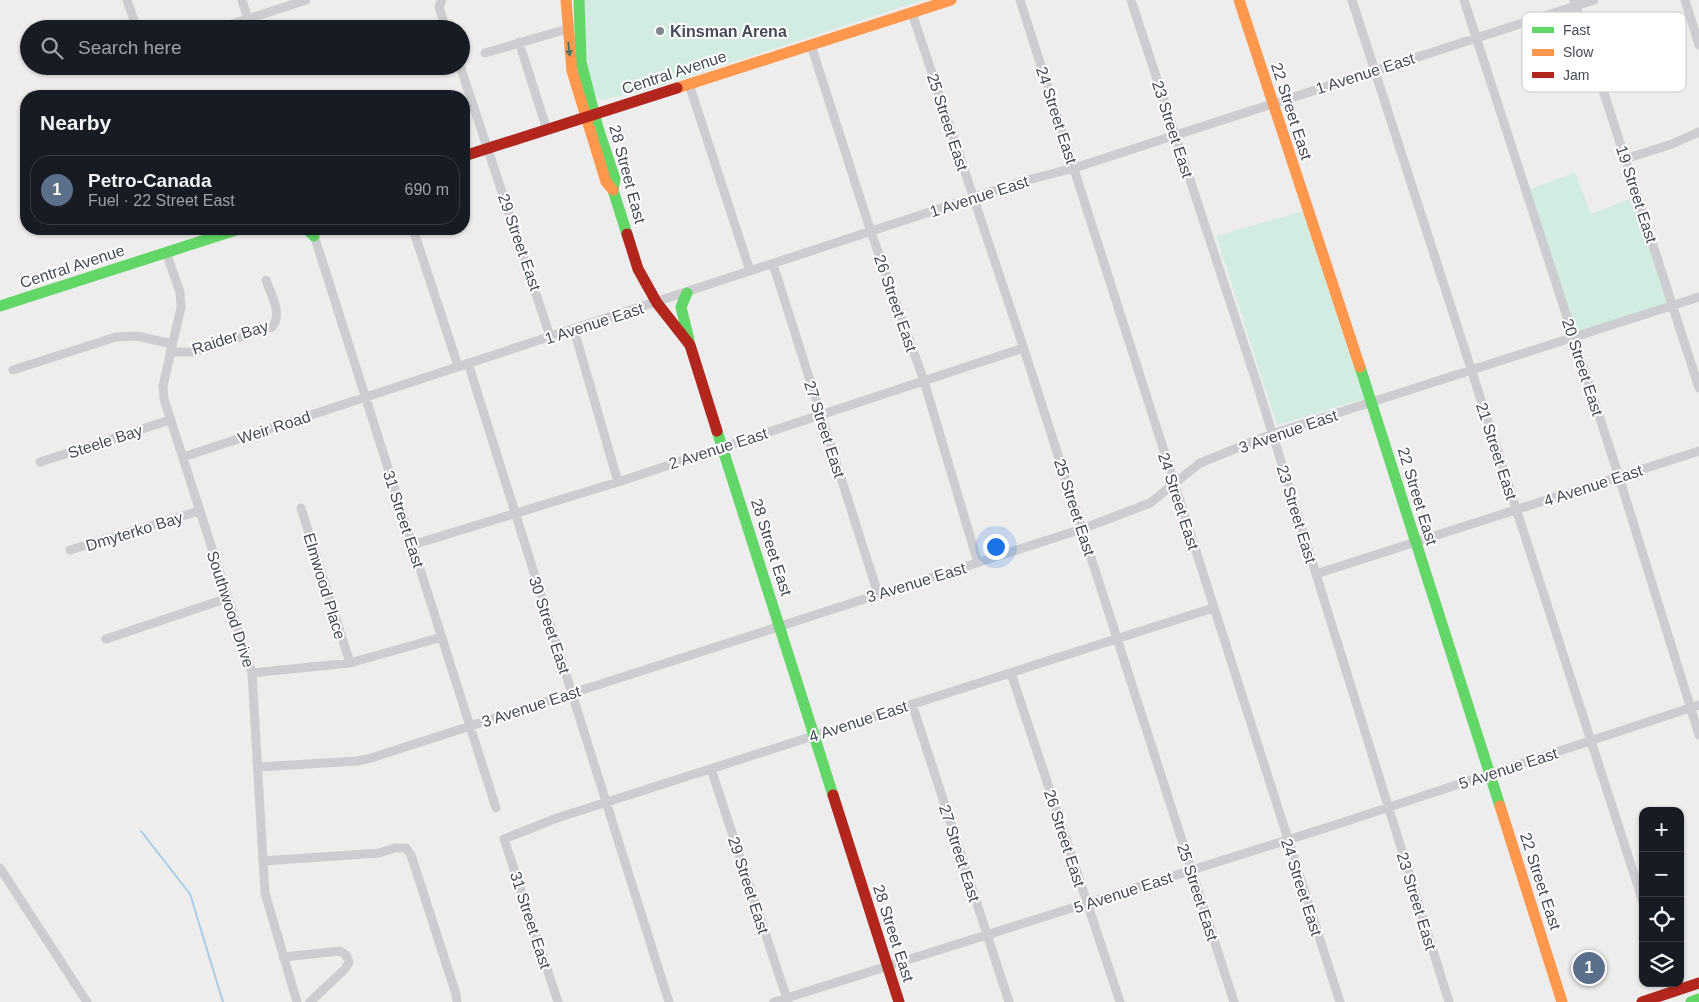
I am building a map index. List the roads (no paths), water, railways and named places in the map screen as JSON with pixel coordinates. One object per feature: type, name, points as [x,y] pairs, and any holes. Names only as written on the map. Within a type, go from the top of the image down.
[{"type":"street","points":[[128,0],[134,20]]},
{"type":"street","points":[[242,0],[248,19]]},
{"type":"street","points":[[245,20],[306,0]]},
{"type":"street","points":[[442,0],[438,7],[443,20]]},
{"type":"street","points":[[566,0],[572,71],[590,116]]},
{"type":"street","points":[[580,0],[581,62],[590,116]]},
{"type":"street","name":"Central Avenue","points":[[470,154],[951,0]]},
{"type":"street","name":"24 Street East","points":[[1020,0],[1340,1002]]},
{"type":"street","name":"23 Street East","points":[[1131,0],[1272,434],[1449,1002]]},
{"type":"street","name":"22 Street East","points":[[1240,0],[1372,403],[1562,1002]]},
{"type":"street","name":"21 Street East","points":[[1352,0],[1470,371],[1641,897]]},
{"type":"street","name":"20 Street East","points":[[1464,0],[1695,706],[1699,735]]},
{"type":"street","name":"1 Avenue East","points":[[1550,12],[1575,3],[1594,0]]},
{"type":"street","points":[[1685,0],[1699,45]]},
{"type":"street","name":"25 Street East","points":[[912,12],[1082,529],[1190,870],[1234,1002]]},
{"type":"street","name":"1 Avenue East","points":[[364,397],[657,303],[973,198],[1074,168],[1522,22]]},
{"type":"street","points":[[485,53],[567,29]]},
{"type":"street","points":[[519,42],[546,130]]},
{"type":"street","name":"26 Street East","points":[[811,45],[871,232],[924,381],[978,563]]},
{"type":"street","name":"29 Street East","points":[[463,75],[468,90]]},
{"type":"street","points":[[689,84],[750,271]]},
{"type":"street","name":"19 Street East","points":[[1604,92],[1699,388]]},
{"type":"street","name":"29 Street East","points":[[470,95],[550,336]]},
{"type":"street","name":"28 Street East","points":[[590,116],[615,179],[613,190],[638,269],[657,303],[690,345],[899,1002]]},
{"type":"street","points":[[1625,159],[1672,144],[1699,132]]},
{"type":"street","name":"Central Avenue","points":[[1,302],[220,235]]},
{"type":"street","name":"31 Street East","points":[[312,235],[496,808]]},
{"type":"street","points":[[415,235],[458,366]]},
{"type":"street","name":"Southwood Drive","points":[[166,252],[180,292],[181,307],[163,386],[170,420],[252,673],[265,892],[297,1002]]},
{"type":"street","name":"27 Street East","points":[[773,264],[878,594]]},
{"type":"street","name":"Raider Bay","points":[[171,348],[194,352],[272,327],[277,322],[277,314],[266,280]]},
{"type":"street","points":[[687,293],[681,307],[690,345]]},
{"type":"street","name":"3 Avenue East","points":[[258,767],[358,761],[978,563],[1082,529],[1150,503],[1200,463],[1272,434],[1699,297]]},
{"type":"street","points":[[574,330],[618,482]]},
{"type":"street","points":[[13,370],[116,337],[137,336],[171,348]]},
{"type":"street","name":"2 Avenue East","points":[[412,545],[618,482],[1023,348]]},
{"type":"street","name":"30 Street East","points":[[468,363],[669,1002]]},
{"type":"street","name":"Weir Road","points":[[182,456],[364,397]]},
{"type":"street","name":"Steele Bay","points":[[40,462],[170,420]]},
{"type":"street","name":"4 Avenue East","points":[[1316,574],[1699,451]]},
{"type":"street","name":"Elmwood Place","points":[[301,508],[350,663]]},
{"type":"street","name":"Dmyterko Bay","points":[[70,550],[199,511]]},
{"type":"street","points":[[106,639],[228,598]]},
{"type":"street","name":"4 Avenue East","points":[[504,838],[606,802],[1213,608]]},
{"type":"street","points":[[252,673],[350,663],[442,637]]},
{"type":"street","name":"26 Street East","points":[[1011,673],[1120,1002]]},
{"type":"street","name":"27 Street East","points":[[912,704],[1009,1002]]},
{"type":"street","name":"5 Avenue East","points":[[774,1002],[787,1000],[888,966],[1287,840],[1695,706]]},
{"type":"street","name":"29 Street East","points":[[711,769],[787,1000]]},
{"type":"street","name":"31 Street East","points":[[504,838],[558,1002]]},
{"type":"street","points":[[263,861],[379,853],[395,848],[406,848],[411,855],[457,1002]]},
{"type":"street","points":[[0,868],[87,1002]]},
{"type":"street","points":[[283,957],[340,951],[346,955],[349,962],[345,969],[310,1002]]},
{"type":"street","points":[[1642,1002],[1670,988],[1699,983]]},
{"type":"street","points":[[1691,1002],[1699,999]]},
{"type":"waterway","points":[[141,831],[190,894],[223,1002]]},
{"type":"place","name":"Kinsman Arena","points":[[660,31]]},
{"type":"place","name":"Petro-Canada","points":[[1589,968]]}]
